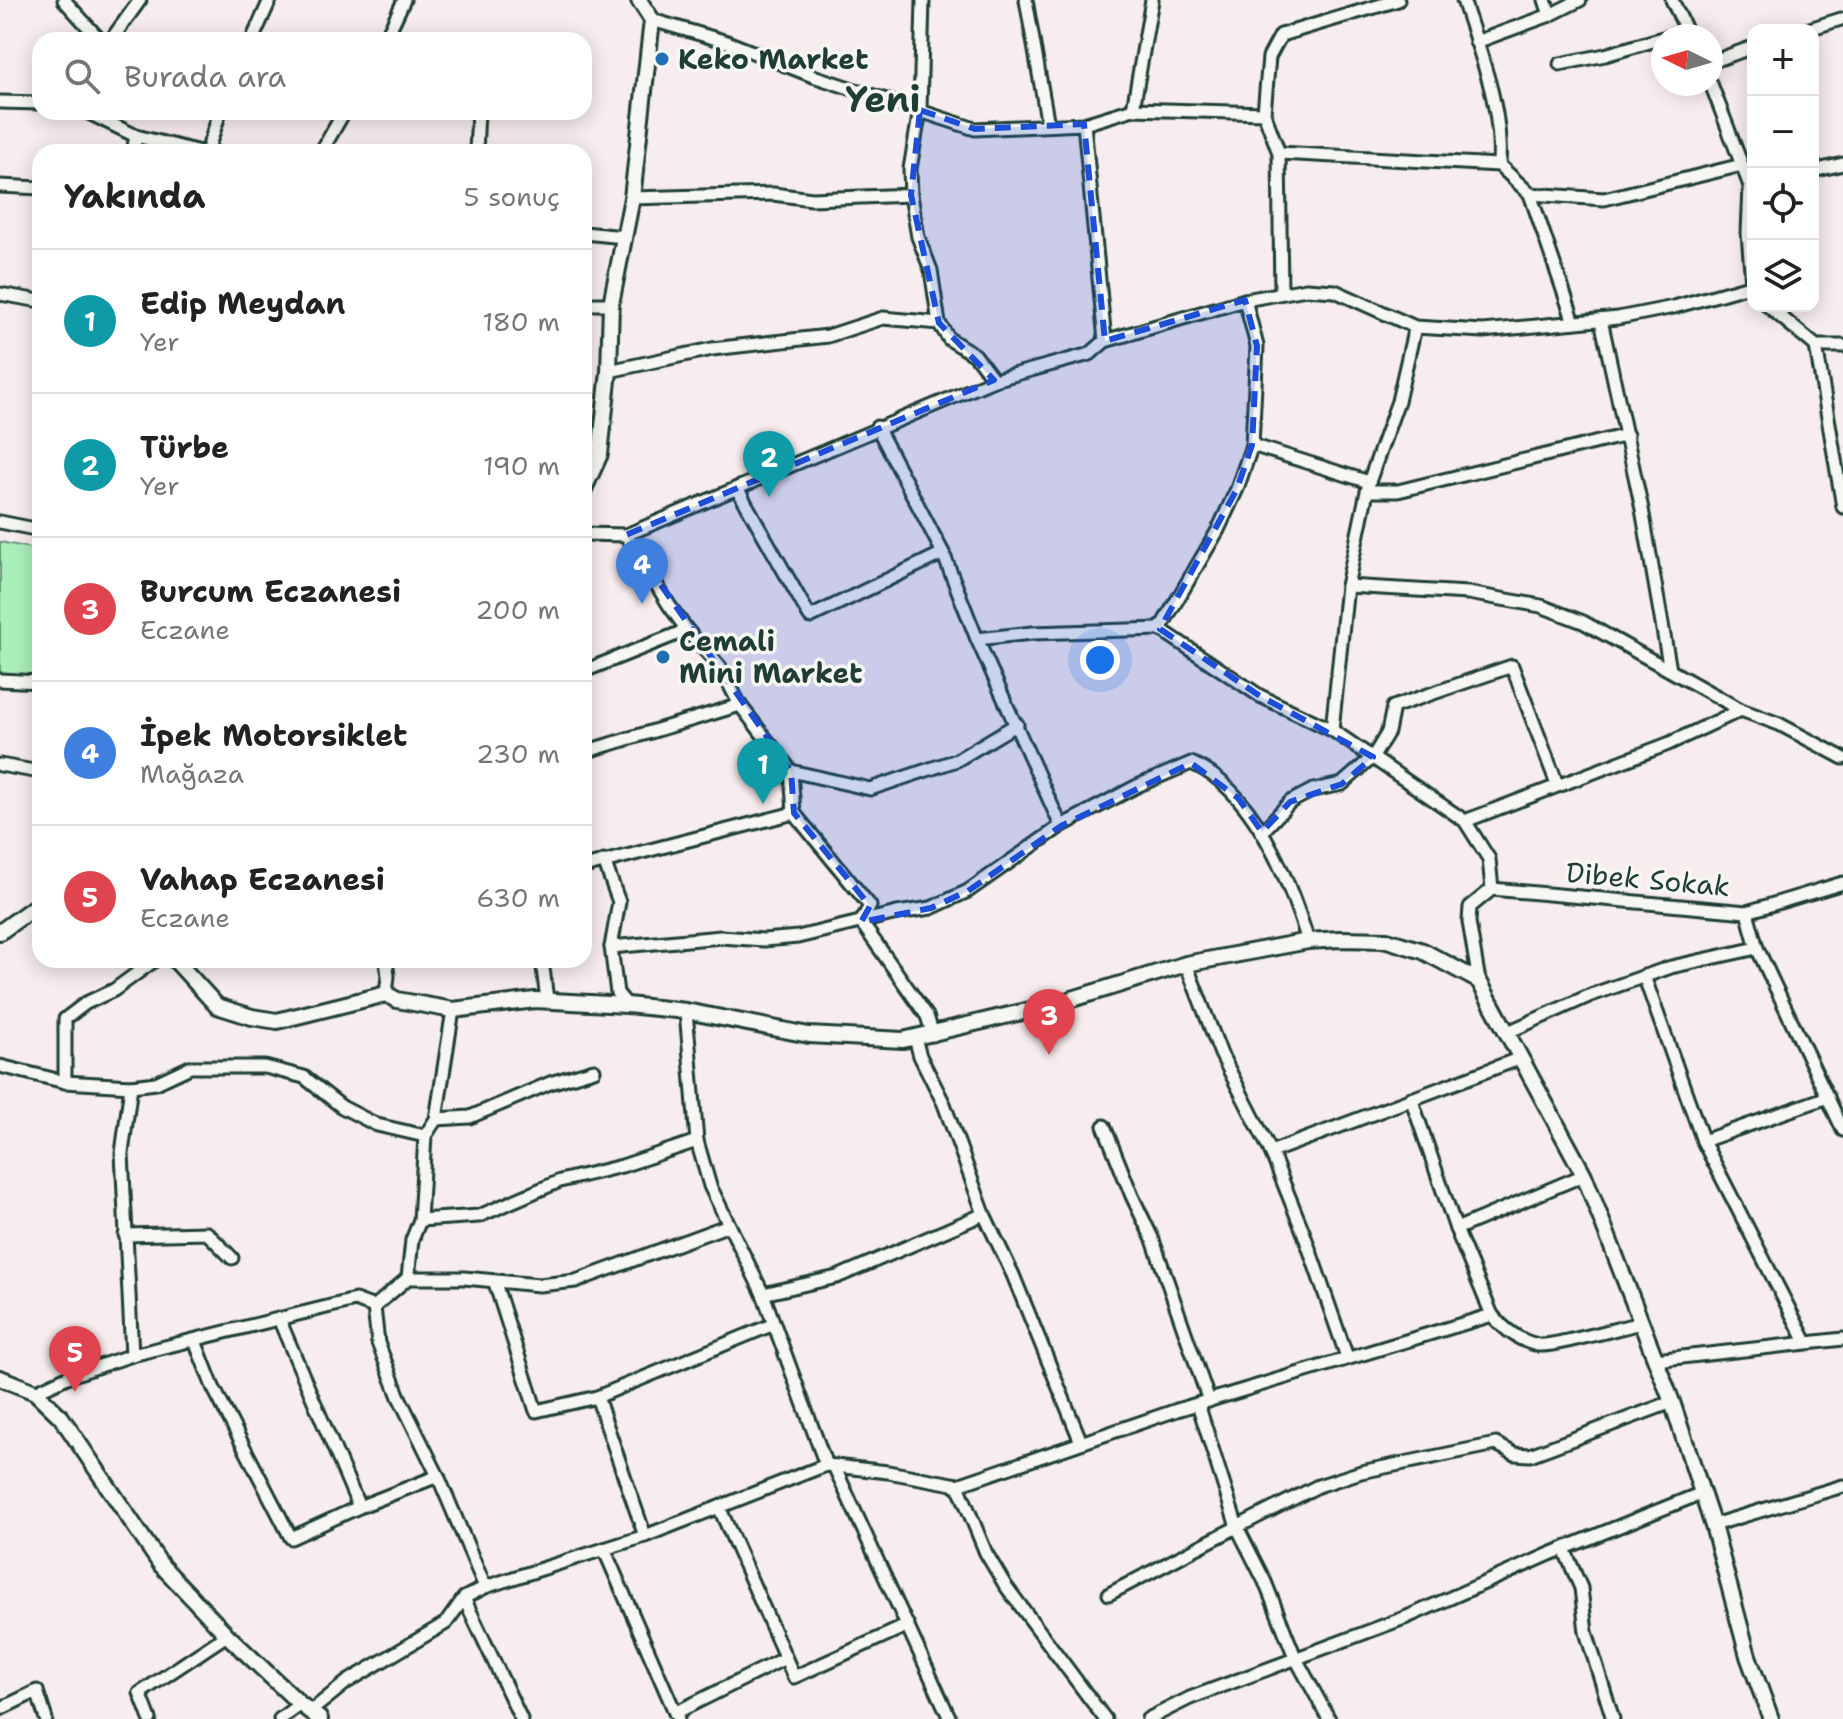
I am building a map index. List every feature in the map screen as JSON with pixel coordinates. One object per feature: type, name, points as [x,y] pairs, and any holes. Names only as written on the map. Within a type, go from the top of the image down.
[{"type":"street","points":[[64,0],[93,32]]},
{"type":"street","points":[[117,32],[140,0]]},
{"type":"street","points":[[256,32],[270,0]]},
{"type":"street","points":[[388,32],[404,0]]},
{"type":"street","points":[[592,472],[600,454],[609,371],[611,304],[632,198],[652,20],[639,0]]},
{"type":"street","points":[[923,0],[920,110],[910,169],[918,237],[931,270],[939,323],[949,339],[975,355],[994,380]]},
{"type":"street","points":[[1026,0],[1048,125]]},
{"type":"street","points":[[1133,109],[1152,0]]},
{"type":"street","points":[[1281,292],[1279,153],[1264,113],[1269,57],[1281,35],[1398,0]]},
{"type":"street","points":[[1463,0],[1496,112],[1501,138],[1499,165]]},
{"type":"street","points":[[1545,0],[1550,15]]},
{"type":"street","points":[[1476,42],[1550,15],[1580,0]]},
{"type":"street","points":[[1672,0],[1683,24]]},
{"type":"street","points":[[1819,26],[1841,19]]},
{"type":"street","points":[[652,20],[727,42],[813,76],[975,129],[1084,124],[1133,109],[1264,113]]},
{"type":"street","points":[[1560,64],[1651,42]]},
{"type":"street","points":[[1723,58],[1747,49]]},
{"type":"street","points":[[1716,96],[1747,176]]},
{"type":"street","points":[[0,102],[32,103]]},
{"type":"street","points":[[103,120],[136,136],[168,144]]},
{"type":"street","points":[[210,144],[217,120]]},
{"type":"street","points":[[326,144],[339,120]]},
{"type":"street","points":[[476,144],[478,120]]},
{"type":"street","points":[[1084,124],[1105,341]]},
{"type":"street","points":[[134,144],[136,136]]},
{"type":"street","points":[[1279,153],[1499,165],[1530,194],[1574,322]]},
{"type":"street","points":[[1819,170],[1843,164]]},
{"type":"street","points":[[1530,194],[1604,199],[1742,165]]},
{"type":"street","points":[[0,186],[32,188]]},
{"type":"street","points":[[632,198],[773,194],[812,199],[911,195]]},
{"type":"street","points":[[592,234],[624,237]]},
{"type":"street","points":[[592,534],[626,535],[994,380],[1090,354],[1105,341],[1281,292],[1306,289],[1335,291],[1415,327],[1483,331],[1601,320],[1674,307],[1747,287]]},
{"type":"street","points":[[0,294],[32,300]]},
{"type":"street","points":[[1160,629],[1218,530],[1237,489],[1252,445],[1257,346],[1245,300]]},
{"type":"street","points":[[592,304],[611,304]]},
{"type":"street","points":[[1775,312],[1816,346],[1843,346]]},
{"type":"street","points":[[609,371],[712,349],[828,336],[883,318],[939,323]]},
{"type":"street","points":[[1601,320],[1627,435],[1670,670]]},
{"type":"street","points":[[1332,730],[1347,586],[1368,486],[1398,401],[1415,327]]},
{"type":"street","points":[[1816,346],[1843,507]]},
{"type":"street","points":[[877,427],[943,553],[977,639],[1061,826]]},
{"type":"street","points":[[1252,445],[1368,486],[1398,491],[1627,435]]},
{"type":"street","points":[[737,488],[810,617],[943,553]]},
{"type":"street","points":[[0,522],[32,528]]},
{"type":"street","points":[[626,535],[687,630],[720,667],[740,705],[791,771],[794,813],[870,906],[861,922]]},
{"type":"street","points":[[1347,586],[1468,593],[1541,606],[1583,622],[1741,710],[1779,724],[1843,758]]},
{"type":"street","points":[[977,639],[1032,633],[1160,629],[1260,696],[1332,730],[1465,821],[1489,859],[1492,889],[1470,907],[1469,922],[1479,981],[1584,1175],[1672,1402],[1713,1525],[1748,1656],[1771,1719]]},
{"type":"street","points":[[592,668],[687,630]]},
{"type":"street","points":[[1262,832],[1290,802],[1313,790],[1342,784],[1373,757],[1388,732],[1393,707],[1512,666],[1557,784]]},
{"type":"street","points":[[0,680],[32,682]]},
{"type":"street","points":[[592,750],[740,705]]},
{"type":"street","points":[[1465,821],[1668,744],[1741,710]]},
{"type":"street","points":[[791,771],[870,789],[957,760],[1017,724]]},
{"type":"street","points":[[611,947],[721,937],[764,940],[798,937],[931,908],[968,891],[1061,826],[1137,786],[1191,763],[1203,768],[1238,798],[1262,832],[1294,897],[1308,941]]},
{"type":"street","points":[[0,765],[32,771]]},
{"type":"street","points":[[592,865],[794,813]]},
{"type":"street","points":[[604,861],[619,902],[611,947],[617,993],[627,1005]]},
{"type":"street","name":"Dibek Sokak","points":[[1492,889],[1747,912],[1843,883]]},
{"type":"street","points":[[0,932],[32,909]]},
{"type":"street","points":[[1747,912],[1757,948],[1843,1130]]},
{"type":"street","points":[[861,922],[927,1016],[933,1035]]},
{"type":"street","points":[[182,968],[217,1006],[277,1021],[386,994],[397,1000],[453,1010],[547,1000],[627,1005],[686,1011],[809,1035],[903,1040],[1056,1004],[1186,964],[1308,941],[1387,940],[1423,951],[1479,981]]},
{"type":"street","points":[[1508,1032],[1591,995],[1644,976],[1757,948]]},
{"type":"street","points":[[1186,964],[1221,1054],[1271,1152],[1304,1234],[1347,1357]]},
{"type":"street","points":[[65,1082],[65,1019],[144,968]]},
{"type":"street","points":[[386,994],[387,968]]},
{"type":"street","points":[[543,968],[547,1000]]},
{"type":"street","points":[[1644,976],[1703,1141],[1806,1342]]},
{"type":"street","points":[[408,1278],[412,1240],[420,1220],[425,1136],[436,1119],[453,1010]]},
{"type":"street","points":[[686,1011],[697,1141],[710,1186],[763,1294],[830,1466],[950,1719]]},
{"type":"street","points":[[915,1038],[920,1056],[944,1104],[984,1214],[1013,1275],[1081,1442]]},
{"type":"street","points":[[1271,1152],[1521,1058]]},
{"type":"street","points":[[0,1066],[65,1082],[131,1086],[156,1083],[190,1067],[265,1067],[304,1077],[342,1107],[377,1125],[425,1136]]},
{"type":"street","points":[[436,1119],[470,1117],[550,1083],[594,1070]]},
{"type":"street","points":[[131,1086],[122,1153],[132,1355]]},
{"type":"street","points":[[1703,1141],[1828,1097]]},
{"type":"street","points":[[1411,1098],[1456,1229],[1492,1315],[1503,1328],[1522,1340],[1541,1346],[1641,1323]]},
{"type":"street","points":[[1104,1126],[1153,1240],[1203,1402],[1237,1527],[1265,1582],[1295,1657],[1329,1719]]},
{"type":"street","points":[[420,1220],[479,1216],[560,1181],[622,1166],[697,1141]]},
{"type":"street","points":[[1456,1229],[1584,1175]]},
{"type":"street","points":[[763,1294],[837,1277],[984,1214]]},
{"type":"street","points":[[374,1307],[408,1278],[464,1278],[539,1285],[576,1281],[729,1225]]},
{"type":"street","points":[[125,1235],[207,1233],[232,1258]]},
{"type":"street","points":[[495,1283],[536,1411],[597,1397],[774,1324]]},
{"type":"street","points":[[35,1392],[67,1377],[132,1355],[355,1300],[374,1307]]},
{"type":"street","points":[[374,1307],[378,1343],[399,1397],[438,1476],[485,1587]]},
{"type":"street","points":[[280,1719],[310,1711],[347,1682],[446,1623],[464,1598],[485,1587],[645,1536],[830,1466],[888,1472],[958,1485],[1203,1402],[1492,1315]]},
{"type":"street","points":[[279,1319],[359,1507]]},
{"type":"street","points":[[1655,1360],[1843,1339]]},
{"type":"street","points":[[195,1341],[213,1387],[291,1538],[438,1476]]},
{"type":"street","points":[[0,1378],[35,1392],[61,1417],[161,1565],[227,1635],[310,1711]]},
{"type":"street","points":[[597,1397],[645,1536]]},
{"type":"street","points":[[1109,1594],[1318,1486],[1361,1472],[1496,1444],[1515,1454],[1530,1455],[1672,1402]]},
{"type":"street","points":[[958,1485],[986,1553],[1005,1585],[1105,1719]]},
{"type":"street","points":[[1713,1525],[1843,1486]]},
{"type":"street","points":[[1148,1719],[1190,1698],[1407,1617],[1702,1493]]},
{"type":"street","points":[[719,1507],[794,1677],[908,1625]]},
{"type":"street","points":[[604,1549],[677,1716],[785,1658]]},
{"type":"street","points":[[1564,1549],[1581,1588],[1586,1632],[1613,1719]]},
{"type":"street","points":[[464,1598],[521,1719]]},
{"type":"street","points":[[150,1719],[140,1693],[227,1635]]},
{"type":"street","points":[[0,1709],[37,1691],[46,1719]]},
{"type":"highlighted area","points":[[920,110],[975,129],[1084,124],[1105,341],[1245,300],[1257,346],[1252,445],[1237,489],[1160,629],[1260,696],[1373,757],[1342,784],[1290,802],[1262,832],[1238,798],[1191,763],[1061,826],[968,891],[931,908],[861,922],[870,906],[794,813],[791,771],[626,535],[994,380],[939,323],[911,195]]},
{"type":"green space","points":[[0,542],[32,548],[32,679],[0,674]]},
{"type":"place","name":"Keko Market","points":[[662,59]]},
{"type":"place","name":"Türbe","points":[[769,497]]},
{"type":"place","name":"İpek Motorsiklet","points":[[642,604]]},
{"type":"place","name":"Cemali Mini Market","points":[[663,657]]},
{"type":"place","name":"Edip Meydan","points":[[763,804]]},
{"type":"place","name":"Burcum Eczanesi","points":[[1049,1055]]},
{"type":"place","name":"Vahap Eczanesi","points":[[75,1392]]},
{"type":"district","name":"Yeni","points":[[883,99]]}]
